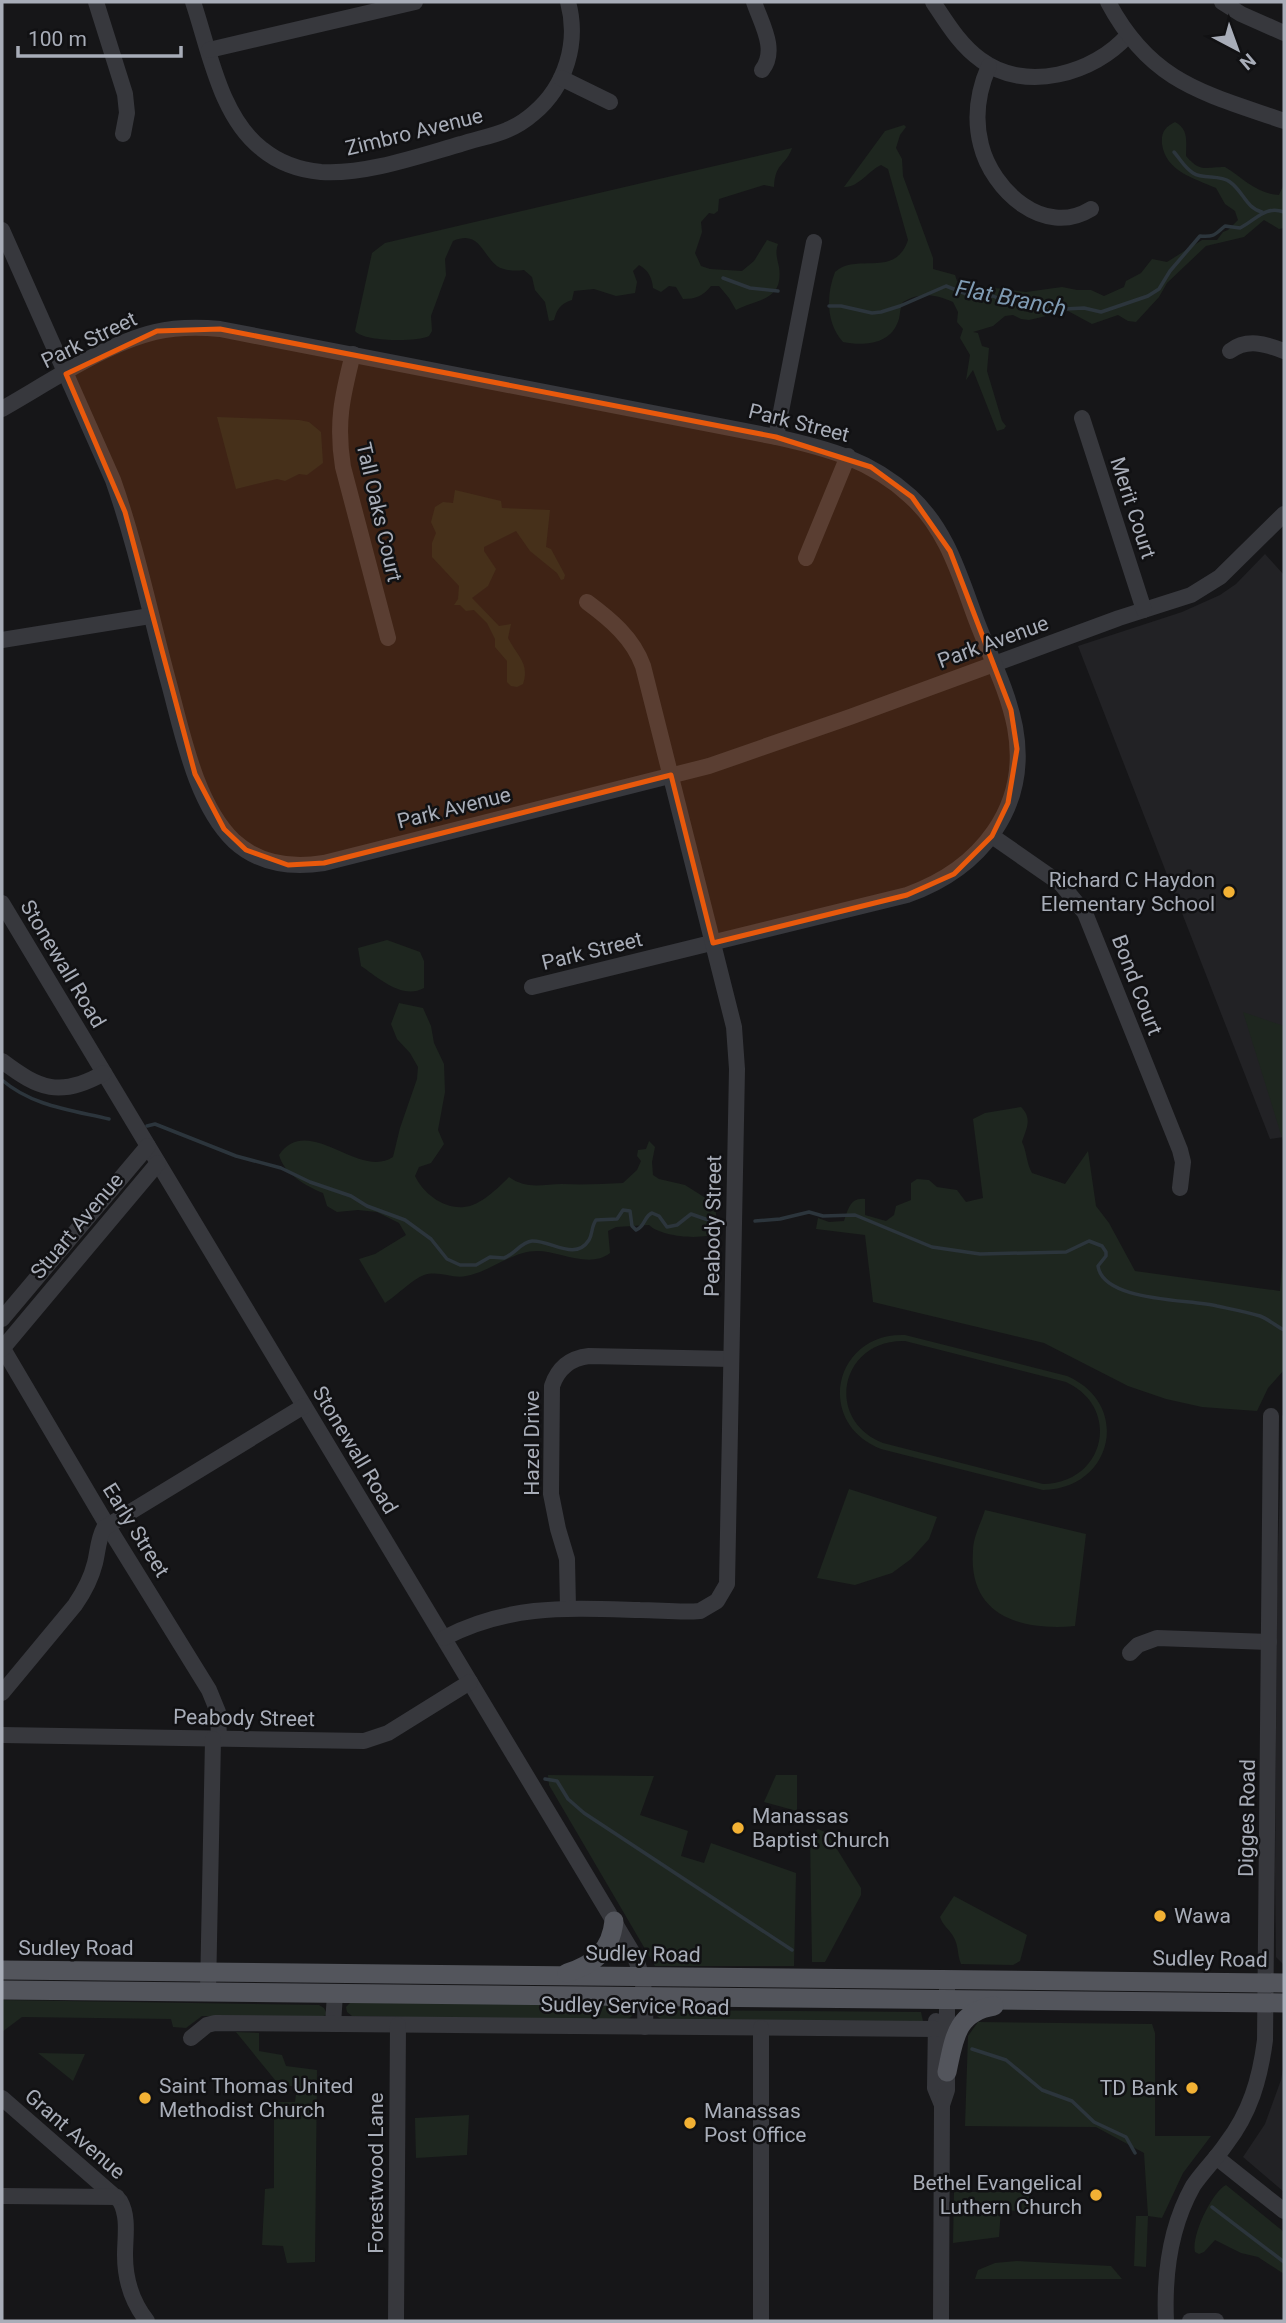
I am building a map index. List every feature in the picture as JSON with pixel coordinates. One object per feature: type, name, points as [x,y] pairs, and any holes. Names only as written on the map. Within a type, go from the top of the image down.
[{"type":"main road","points":[[555,1975],[573,1971],[601,1955],[610,1941],[614,1921]]},
{"type":"main road","name":"Sudley Road","points":[[2,1970],[643,1977],[942,1990],[1016,2001],[1275,2003]]},
{"type":"main road","name":"Sudley Road","points":[[2,1990],[646,1997],[1275,1982]]},
{"type":"main road","points":[[947,2072],[955,2038],[966,2017],[982,2008],[1016,2001]]},
{"type":"street","points":[[96,2],[125,94],[127,113],[123,134]]},
{"type":"street","name":"Zimbro Avenue","points":[[193,2],[231,112],[262,150],[288,164],[321,172],[355,170],[393,162],[507,131],[536,112],[561,78],[571,47],[572,26],[568,2]]},
{"type":"street","points":[[209,50],[358,8],[415,2]]},
{"type":"street","points":[[754,2],[769,48],[768,61],[762,70]]},
{"type":"street","points":[[933,2],[963,44],[989,66],[1026,76],[1066,73],[1101,58],[1128,35]]},
{"type":"street","points":[[1108,2],[1128,35],[1157,66],[1218,98],[1284,121]]},
{"type":"street","points":[[1222,2],[1241,14],[1284,33]]},
{"type":"street","points":[[989,66],[981,88],[977,116],[981,146],[994,176],[1015,199],[1043,215],[1053,218],[1074,217],[1091,209]]},
{"type":"street","points":[[561,78],[610,102]]},
{"type":"street","name":"Park Avenue","points":[[2,230],[95,436],[125,512],[150,616],[194,774],[212,810],[232,838],[246,850],[270,861],[304,866],[324,863],[709,765],[850,718],[1207,587],[1284,514]]},
{"type":"street","points":[[776,437],[814,242]]},
{"type":"street","name":"Park Street","points":[[2,409],[137,337],[178,328],[220,329],[776,437],[848,456],[893,481],[929,515],[950,551],[1011,710],[1017,749],[1014,784],[1008,803],[992,836],[979,852],[961,868],[923,890],[532,987]]},
{"type":"street","points":[[1230,351],[1250,342],[1284,351]]},
{"type":"street","name":"Tall Oaks Court","points":[[353,354],[340,404],[340,445],[344,470],[388,638]]},
{"type":"street","name":"Merit Court","points":[[1083,418],[1144,610]]},
{"type":"street","points":[[806,558],[848,456]]},
{"type":"street","name":"Peabody Street","points":[[444,1638],[497,1616],[521,1611],[568,1608],[692,1612],[709,1607],[723,1593],[727,1584],[736,1045],[734,1027],[638,654],[620,630],[587,601]]},
{"type":"street","points":[[2,640],[150,616]]},
{"type":"street","name":"Bond Court","points":[[992,836],[1061,884],[1085,913],[1180,1150],[1180,1188]]},
{"type":"street","name":"Stonewall Road","points":[[2,903],[634,1955],[643,1977],[646,1997],[645,2027]]},
{"type":"street","points":[[2,1061],[30,1082],[50,1087],[79,1085],[104,1073]]},
{"type":"street","name":"Stuart Avenue","points":[[2,1319],[148,1146]]},
{"type":"street","name":"Stuart Avenue","points":[[2,1348],[158,1163]]},
{"type":"street","name":"Early Street","points":[[2,1348],[209,1690],[218,1712],[208,1992]]},
{"type":"street","name":"Hazel Drive","points":[[568,1608],[567,1559],[551,1494],[552,1386],[556,1377],[567,1363],[589,1356],[731,1359]]},
{"type":"street","points":[[2,1693],[84,1590],[92,1574],[102,1532],[107,1525],[304,1406]]},
{"type":"street","name":"Digges Road","points":[[1167,2321],[1167,2277],[1177,2224],[1194,2186],[1240,2124],[1258,2081],[1275,2003],[1269,1642],[1278,1541],[1271,1416]]},
{"type":"street","points":[[1130,1653],[1138,1645],[1157,1638],[1269,1642]]},
{"type":"street","name":"Peabody Street","points":[[2,1735],[364,1741],[376,1738],[470,1682]]},
{"type":"street","points":[[942,1990],[936,2029],[936,2088],[942,2105]]},
{"type":"street","points":[[941,2321],[942,2105],[947,2090],[942,1990]]},
{"type":"street","points":[[333,2024],[335,1994]]},
{"type":"street","name":"Sudley Service Road","points":[[191,2038],[207,2025],[215,2023],[936,2029]]},
{"type":"street","name":"Forestwood Lane","points":[[396,2321],[398,2025]]},
{"type":"street","points":[[761,2028],[761,2321]]},
{"type":"street","name":"Grant Avenue","points":[[2,2098],[123,2205],[125,2257],[130,2290],[147,2321]]},
{"type":"street","points":[[1216,2157],[1284,2211]]},
{"type":"street","points":[[2,2196],[117,2197]]},
{"type":"street","points":[[1190,2321],[1216,2321]]},
{"type":"highlighted area","points":[[220,329],[776,437],[871,467],[912,497],[950,551],[1011,710],[1017,749],[1008,803],[992,836],[954,874],[907,895],[713,943],[671,775],[324,863],[288,865],[246,850],[224,829],[195,774],[125,512],[66,374],[157,331]]},
{"type":"shaded area","points":[[1175,122],[1185,132],[1186,156],[1195,165],[1203,168],[1225,167],[1257,189],[1271,194],[1279,195],[1284,184],[1284,228],[1279,229],[1264,220],[1244,237],[1206,246],[1167,283],[1159,297],[1136,322],[1118,315],[1092,324],[1068,311],[1029,320],[1013,315],[1005,316],[993,326],[973,332],[978,333],[982,346],[989,348],[987,371],[1002,421],[1006,426],[1004,429],[997,431],[973,370],[966,380],[970,355],[960,338],[963,329],[957,322],[958,312],[953,302],[928,295],[903,302],[893,331],[874,342],[843,342],[837,334],[829,309],[835,272],[844,266],[894,259],[902,252],[908,240],[888,169],[881,165],[854,185],[844,187],[885,131],[904,125],[906,127],[896,148],[902,159],[903,176],[933,258],[933,269],[955,275],[957,281],[964,284],[1026,292],[1062,287],[1091,290],[1104,296],[1124,287],[1126,281],[1141,273],[1152,259],[1167,262],[1202,240],[1217,240],[1238,220],[1235,211],[1225,204],[1216,188],[1182,173],[1169,161],[1162,144],[1162,136],[1166,128]]},
{"type":"shaded area","points":[[792,148],[776,173],[774,187],[764,185],[719,199],[718,211],[709,213],[701,222],[702,232],[695,253],[701,266],[710,269],[742,271],[754,261],[767,240],[778,244],[777,287],[760,301],[736,310],[719,286],[711,286],[695,298],[683,299],[676,287],[669,286],[661,292],[653,288],[649,274],[639,265],[633,271],[637,282],[635,293],[616,296],[594,289],[574,291],[572,300],[562,305],[554,320],[549,321],[545,302],[535,290],[532,277],[524,270],[500,268],[479,244],[469,238],[462,238],[453,241],[445,259],[446,275],[431,316],[432,331],[429,336],[391,340],[360,335],[355,331],[372,253],[385,243]]},
{"type":"shaded area","points":[[217,417],[309,422],[321,432],[323,463],[307,475],[299,474],[285,481],[277,479],[236,489]]},
{"type":"shaded area","points":[[455,490],[501,501],[502,508],[550,510],[546,547],[551,549],[565,575],[564,579],[561,580],[557,573],[530,551],[516,531],[484,547],[496,569],[488,586],[472,598],[499,626],[511,624],[508,638],[525,670],[523,684],[517,687],[507,682],[507,661],[495,647],[495,639],[487,623],[474,610],[466,611],[460,605],[454,605],[458,599],[459,586],[432,557],[432,543],[436,533],[431,522],[435,507],[443,502],[453,503]]},
{"type":"shaded area","name":"Richard C Haydon Elementary School","points":[[1265,554],[1284,575],[1284,1137],[1270,1139],[1078,646],[1182,612],[1220,595],[1236,584]]},
{"type":"shaded area","points":[[387,940],[420,952],[424,961],[424,988],[416,991],[399,989],[361,966],[358,948]]},
{"type":"shaded area","points":[[399,1003],[423,1008],[444,1064],[445,1092],[438,1130],[444,1144],[431,1163],[419,1167],[415,1176],[435,1199],[456,1207],[470,1206],[488,1196],[509,1177],[522,1184],[535,1185],[623,1183],[637,1170],[641,1161],[637,1156],[638,1150],[646,1149],[649,1141],[655,1147],[653,1175],[685,1185],[715,1204],[718,1232],[693,1237],[672,1235],[649,1225],[616,1227],[608,1231],[610,1253],[602,1258],[584,1259],[546,1252],[528,1252],[466,1276],[435,1273],[424,1275],[385,1303],[359,1259],[375,1254],[406,1235],[399,1223],[377,1212],[337,1212],[327,1206],[323,1193],[291,1174],[279,1155],[291,1144],[304,1140],[365,1160],[380,1162],[393,1157],[417,1079],[418,1067],[397,1039],[391,1024]]},
{"type":"shaded area","points":[[1243,1012],[1284,1026],[1284,1144]]},
{"type":"shaded area","points":[[1021,1107],[1028,1120],[1022,1142],[1032,1173],[1065,1184],[1088,1151],[1096,1206],[1109,1223],[1135,1271],[1280,1291],[1284,1237],[1284,1370],[1268,1388],[1257,1411],[1202,1407],[1166,1399],[1128,1386],[1044,1343],[873,1302],[865,1235],[816,1229],[818,1218],[829,1222],[844,1221],[850,1205],[860,1199],[865,1199],[865,1215],[886,1221],[894,1215],[896,1206],[911,1200],[911,1183],[917,1179],[929,1180],[937,1187],[957,1190],[966,1202],[983,1198],[973,1119],[985,1113]]},
{"type":"shaded area","points":[[905,1335],[1067,1376],[1088,1389],[1101,1405],[1106,1424],[1106,1443],[1098,1461],[1085,1476],[1067,1486],[1043,1490],[881,1449],[860,1437],[846,1420],[840,1401],[841,1381],[849,1363],[862,1348],[881,1338]],"holes":[[[905,1341],[1066,1382],[1084,1394],[1095,1409],[1100,1425],[1099,1442],[1092,1458],[1081,1471],[1064,1480],[1043,1484],[883,1443],[864,1432],[852,1417],[847,1400],[848,1382],[854,1366],[866,1353],[883,1344]]]},
{"type":"shaded area","points":[[1284,1414],[1284,1965],[1276,1957],[1275,1871],[1277,1589]]},
{"type":"shaded area","points":[[849,1489],[937,1517],[929,1539],[911,1559],[892,1573],[855,1585],[817,1578]]},
{"type":"shaded area","points":[[985,1510],[1086,1534],[1075,1626],[1036,1626],[1018,1622],[989,1605],[979,1591],[974,1573],[973,1546]]},
{"type":"shaded area","points":[[548,1775],[654,1776],[640,1815],[688,1831],[681,1856],[704,1863],[711,1843],[796,1873],[794,1966],[655,1966],[549,1785]]},
{"type":"shaded area","points":[[776,1775],[797,1775],[797,1811],[764,1802]]},
{"type":"shaded area","points":[[818,1829],[827,1833],[861,1888],[861,1895],[825,1962],[812,1962],[810,1835]]},
{"type":"shaded area","points":[[954,1896],[1027,1935],[1020,1961],[1013,1965],[961,1964],[955,1939],[940,1917]]},
{"type":"shaded area","points":[[2,2000],[319,2005],[327,2014],[319,2019],[202,2016],[186,2028],[173,2027],[171,2019],[22,2017],[2,2032]]},
{"type":"shaded area","points":[[352,2001],[629,2006],[634,2011],[631,2017],[621,2021],[352,2016],[346,2007]]},
{"type":"shaded area","points":[[660,2010],[921,2012],[923,2021],[662,2020],[657,2016]]},
{"type":"shaded area","points":[[978,2022],[1152,2024],[1155,2033],[1155,2136],[1211,2136],[1183,2173],[1162,2218],[1148,2216],[1144,2153],[1096,2127],[965,2126],[968,2036]]},
{"type":"shaded area","points":[[236,2032],[259,2033],[259,2051],[282,2055],[286,2066],[317,2070],[315,2262],[287,2263],[283,2246],[262,2245],[265,2189],[274,2188],[274,2113],[277,2102],[295,2102],[297,2087],[283,2085],[283,2080],[275,2080]]},
{"type":"shaded area","points":[[38,2053],[85,2054],[73,2081]]},
{"type":"shaded area","points":[[1284,2063],[1284,2192],[1243,2157],[1265,2124],[1281,2080]]},
{"type":"shaded area","points":[[469,2115],[467,2155],[416,2158],[415,2118]]},
{"type":"shaded area","points":[[1226,2185],[1284,2232],[1284,2274],[1258,2257],[1241,2253],[1215,2240],[1204,2252],[1195,2252],[1196,2236],[1204,2215],[1220,2189]]},
{"type":"shaded area","points":[[954,2192],[1020,2192],[1032,2199],[1037,2212],[1001,2210],[999,2237],[953,2243]]},
{"type":"shaded area","points":[[1136,2216],[1148,2216],[1146,2267],[1134,2266]]},
{"type":"shaded area","points":[[1017,2261],[1111,2266],[1122,2279],[975,2279],[978,2270],[995,2263]]},
{"type":"waterway","points":[[1174,152],[1193,173],[1230,182],[1252,207],[1262,212]]},
{"type":"waterway","name":"Flat Branch","points":[[829,306],[881,312],[946,286],[969,295],[993,296],[1007,302],[1032,300],[1044,310],[1084,308],[1101,312],[1148,296],[1159,289],[1170,271],[1200,236],[1214,235],[1225,226],[1240,228],[1271,210],[1284,212]]},
{"type":"waterway","name":"Flat Branch","points":[[723,278],[750,288],[778,291]]},
{"type":"waterway","points":[[2,1080],[39,1101],[109,1119]]},
{"type":"waterway","points":[[147,1126],[155,1124],[236,1156],[281,1168],[310,1182],[351,1196],[367,1206],[405,1220],[431,1239],[447,1259],[460,1265],[476,1265],[490,1257],[504,1258],[532,1241],[570,1250],[577,1249],[589,1240],[596,1220],[617,1219],[623,1210],[630,1211],[632,1226],[636,1230],[652,1213],[659,1216],[667,1227],[677,1225],[691,1214],[714,1222]]},
{"type":"waterway","points":[[755,1221],[780,1219],[809,1212],[823,1216],[855,1215],[932,1247],[980,1254],[1066,1252],[1089,1241],[1102,1246],[1106,1252],[1098,1266],[1103,1278],[1130,1293],[1250,1313],[1263,1317],[1284,1330]]},
{"type":"waterway","points":[[545,1779],[557,1781],[568,1799],[584,1813],[792,1950]]},
{"type":"waterway","points":[[972,2049],[1006,2060],[1042,2090],[1072,2101],[1094,2122],[1126,2137],[1135,2153]]},
{"type":"waterway","points":[[1212,2207],[1284,2262]]},
{"type":"place","name":"Richard C Haydon Elementary School","points":[[1229,892]]},
{"type":"place","name":"Manassas Baptist Church","points":[[738,1828]]},
{"type":"place","name":"Wawa","points":[[1160,1916]]},
{"type":"place","name":"TD Bank","points":[[1192,2088]]},
{"type":"place","name":"Saint Thomas United Methodist Church","points":[[145,2098]]},
{"type":"place","name":"Manassas Post Office","points":[[690,2123]]},
{"type":"place","name":"Bethel Evangelical Luthern Church","points":[[1096,2195]]}]
